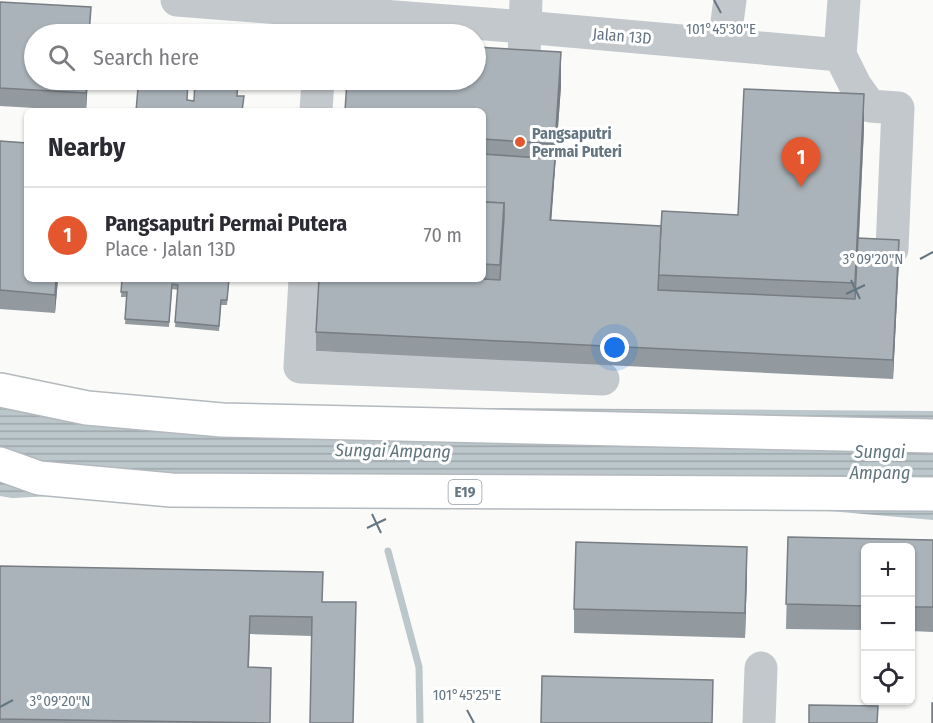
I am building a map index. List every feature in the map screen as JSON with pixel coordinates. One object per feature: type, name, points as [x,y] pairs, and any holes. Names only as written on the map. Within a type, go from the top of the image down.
[{"type":"highway","points":[[0,390],[87,408],[222,420],[933,436]]},
{"type":"highway","name":"E19","points":[[0,464],[39,478],[171,490],[933,494]]},
{"type":"street","name":"Jalan 13D","points":[[177,0],[424,9],[457,24]]},
{"type":"street","points":[[724,45],[729,0]]},
{"type":"street","points":[[844,0],[840,55],[855,85],[870,106]]},
{"type":"street","name":"Jalan 13D","points":[[486,29],[525,14],[724,45],[840,55]]},
{"type":"street","points":[[486,70],[517,69],[524,58],[525,14]]},
{"type":"street","points":[[316,108],[317,90]]},
{"type":"street","points":[[834,105],[898,108],[892,235]]},
{"type":"street","points":[[305,282],[300,367],[603,379]]},
{"type":"street","points":[[759,723],[761,668]]},
{"type":"water","name":"Sungai Ampang","points":[[0,387],[187,406],[933,411],[933,520],[436,477],[12,498],[0,496]]},
{"type":"building","points":[[0,2],[91,7],[90,24],[24,24],[24,89],[0,88]]},
{"type":"building","points":[[486,48],[561,52],[555,144],[486,139],[486,108],[345,108],[346,90],[486,90]]},
{"type":"building","points":[[744,89],[864,94],[855,283],[658,275],[662,211],[738,215]]},
{"type":"building","points":[[34,90],[86,90],[86,93]]},
{"type":"building","points":[[138,90],[188,90],[187,100],[194,101],[195,90],[237,90],[237,96],[244,96],[242,108],[136,108]]},
{"type":"building","points":[[0,141],[24,143],[24,282],[56,282],[55,295],[0,290]]},
{"type":"building","points":[[486,154],[555,159],[550,220],[661,226],[658,290],[855,299],[858,238],[899,240],[893,360],[316,332],[319,282],[486,282],[486,279],[500,280],[504,203],[486,202]]},
{"type":"building","points":[[486,202],[504,203],[500,265],[486,264]]},
{"type":"building","points":[[122,282],[229,282],[227,300],[221,300],[219,326],[175,322],[178,285],[172,284],[169,322],[125,319],[127,292],[121,292]]},
{"type":"building","points":[[788,537],[933,540],[933,607],[915,607],[915,543],[861,543],[861,606],[786,604]]},
{"type":"building","points":[[576,542],[747,547],[745,613],[574,609]]},
{"type":"building","points":[[0,566],[323,572],[322,602],[356,602],[353,723],[310,723],[312,617],[250,616],[248,667],[271,668],[270,723],[0,719]]},
{"type":"building","points":[[542,676],[713,680],[712,723],[541,723]]},
{"type":"building","points":[[809,705],[878,706],[877,723],[809,723]]},
{"type":"waterway","points":[[388,551],[419,667],[420,723]]},
{"type":"place","name":"Pangsaputri Permai Puteri","points":[[520,142]]},
{"type":"place","name":"Pangsaputri Permai Putera","points":[[801,187]]}]
